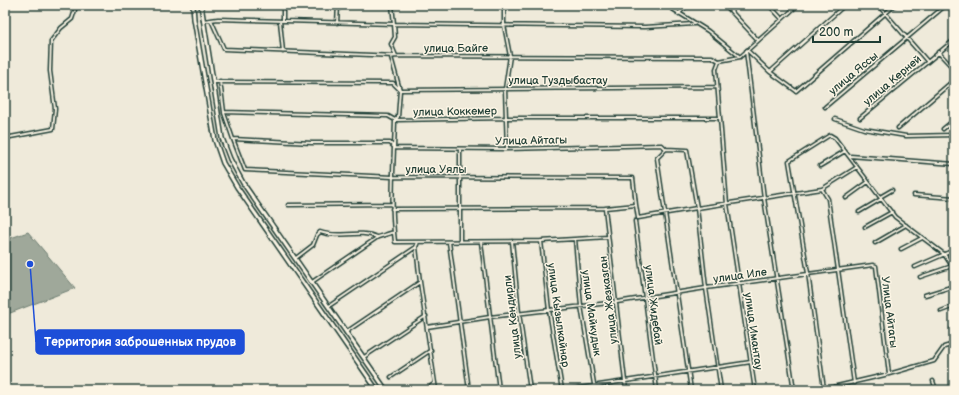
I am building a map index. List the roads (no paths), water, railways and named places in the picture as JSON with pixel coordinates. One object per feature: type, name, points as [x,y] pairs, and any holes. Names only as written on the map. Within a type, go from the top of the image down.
[{"type":"main road","points":[[193,5],[212,128],[223,163],[241,193],[377,390]]},
{"type":"main road","points":[[201,5],[222,138],[230,159],[243,183],[386,390]]},
{"type":"street","points":[[5,138],[53,129],[55,108],[50,71],[51,41],[61,28],[72,19],[75,10],[73,5]]},
{"type":"street","points":[[282,52],[281,21],[283,5]]},
{"type":"street","points":[[337,23],[338,5]]},
{"type":"street","points":[[392,5],[395,37],[391,44],[396,56],[391,57],[400,90],[398,117],[395,120],[392,204],[396,242],[541,241],[608,237]]},
{"type":"street","points":[[504,5],[504,25],[510,56],[505,89],[507,149]]},
{"type":"street","points":[[666,5],[694,24],[708,31],[740,57]]},
{"type":"street","points":[[678,14],[688,5]]},
{"type":"street","points":[[725,5],[758,40]]},
{"type":"street","points":[[769,5],[782,19]]},
{"type":"street","points":[[719,62],[740,57],[798,5]]},
{"type":"street","points":[[770,72],[845,5]]},
{"type":"street","points":[[878,5],[886,12],[927,61]]},
{"type":"street","points":[[746,51],[770,72],[796,91],[886,12],[896,5]]},
{"type":"street","name":"улица Яссы","points":[[825,107],[946,5]]},
{"type":"street","name":"улица Байге","points":[[211,20],[224,50],[396,56],[712,57],[719,62]]},
{"type":"street","points":[[203,21],[644,27],[694,24]]},
{"type":"street","name":"улица Керней","points":[[860,118],[954,40]]},
{"type":"street","points":[[746,51],[764,198],[778,277],[794,390]]},
{"type":"street","points":[[938,52],[954,69]]},
{"type":"street","name":"улица Имантау","points":[[719,62],[716,69],[717,87],[727,204],[755,390]]},
{"type":"street","points":[[898,128],[954,80]]},
{"type":"street","points":[[220,81],[224,112],[233,139]]},
{"type":"street","name":"улица Туздыбастау","points":[[212,82],[393,83],[400,90],[717,87]]},
{"type":"street","name":"улица Коккемер","points":[[224,112],[388,116],[395,120],[506,118],[719,118]]},
{"type":"street","points":[[835,119],[864,129],[906,136],[954,135]]},
{"type":"street","points":[[943,129],[954,120]]},
{"type":"street","points":[[824,389],[808,273],[789,161],[830,135],[835,138],[892,212],[922,238],[944,254],[954,269]]},
{"type":"street","name":"Улица Айтагы","points":[[233,139],[312,143],[390,143],[394,148],[460,149],[662,145],[666,149],[687,150],[697,208]]},
{"type":"street","name":"улица Уялы","points":[[233,139],[244,170],[393,177],[632,178],[636,205]]},
{"type":"street","points":[[460,149],[460,242]]},
{"type":"street","points":[[666,149],[657,158],[691,390]]},
{"type":"street","points":[[820,166],[845,151]]},
{"type":"street","points":[[849,156],[954,164]]},
{"type":"street","points":[[392,209],[605,208],[636,205],[638,218],[822,189],[857,167]]},
{"type":"street","points":[[846,198],[868,182]]},
{"type":"street","points":[[822,189],[828,199],[854,383]]},
{"type":"street","points":[[859,212],[892,190]]},
{"type":"street","points":[[914,195],[954,198]]},
{"type":"street","points":[[288,205],[392,204]]},
{"type":"street","name":"улица Жезказган","points":[[605,208],[618,302],[626,390]]},
{"type":"street","points":[[428,327],[518,313],[618,302],[706,288],[697,208]]},
{"type":"street","points":[[865,227],[892,212]]},
{"type":"street","name":"улица Жидебай","points":[[635,221],[657,390]]},
{"type":"street","points":[[875,242],[906,225]]},
{"type":"street","points":[[296,258],[313,245],[317,235],[320,232],[327,234],[370,234],[378,237]]},
{"type":"street","points":[[312,282],[378,237],[394,232]]},
{"type":"street","points":[[901,249],[922,238]]},
{"type":"street","name":"улица Майкудык","points":[[575,239],[581,306],[594,390]]},
{"type":"street","name":"улица Кендирли","points":[[512,241],[518,313],[530,390]]},
{"type":"street","name":"улица Кызылкайнар","points":[[541,241],[549,310],[562,390]]},
{"type":"street","points":[[418,242],[416,247],[420,282],[428,327],[436,390]]},
{"type":"street","points":[[449,242],[459,322],[470,390]]},
{"type":"street","points":[[481,242],[500,390]]},
{"type":"street","points":[[329,306],[416,247]]},
{"type":"street","points":[[915,267],[954,250]]},
{"type":"street","name":"Улица Айтагы","points":[[808,273],[873,265],[876,266],[889,374]]},
{"type":"street","points":[[920,277],[952,266]]},
{"type":"street","name":"улица Иле","points":[[721,390],[706,288],[808,273]]},
{"type":"street","points":[[346,332],[420,282]]},
{"type":"street","points":[[925,295],[954,286]]},
{"type":"street","points":[[942,311],[954,306]]},
{"type":"street","points":[[364,358],[426,316]]},
{"type":"street","points":[[820,390],[854,383],[934,361],[944,347],[954,344]]},
{"type":"street","points":[[391,377],[431,350]]},
{"type":"street","points":[[566,390],[751,362]]},
{"type":"street","points":[[933,380],[936,390]]},
{"type":"street","points":[[426,390],[435,383]]},
{"type":"place","name":"Территория заброшенных прудов","points":[[30,264]]}]
